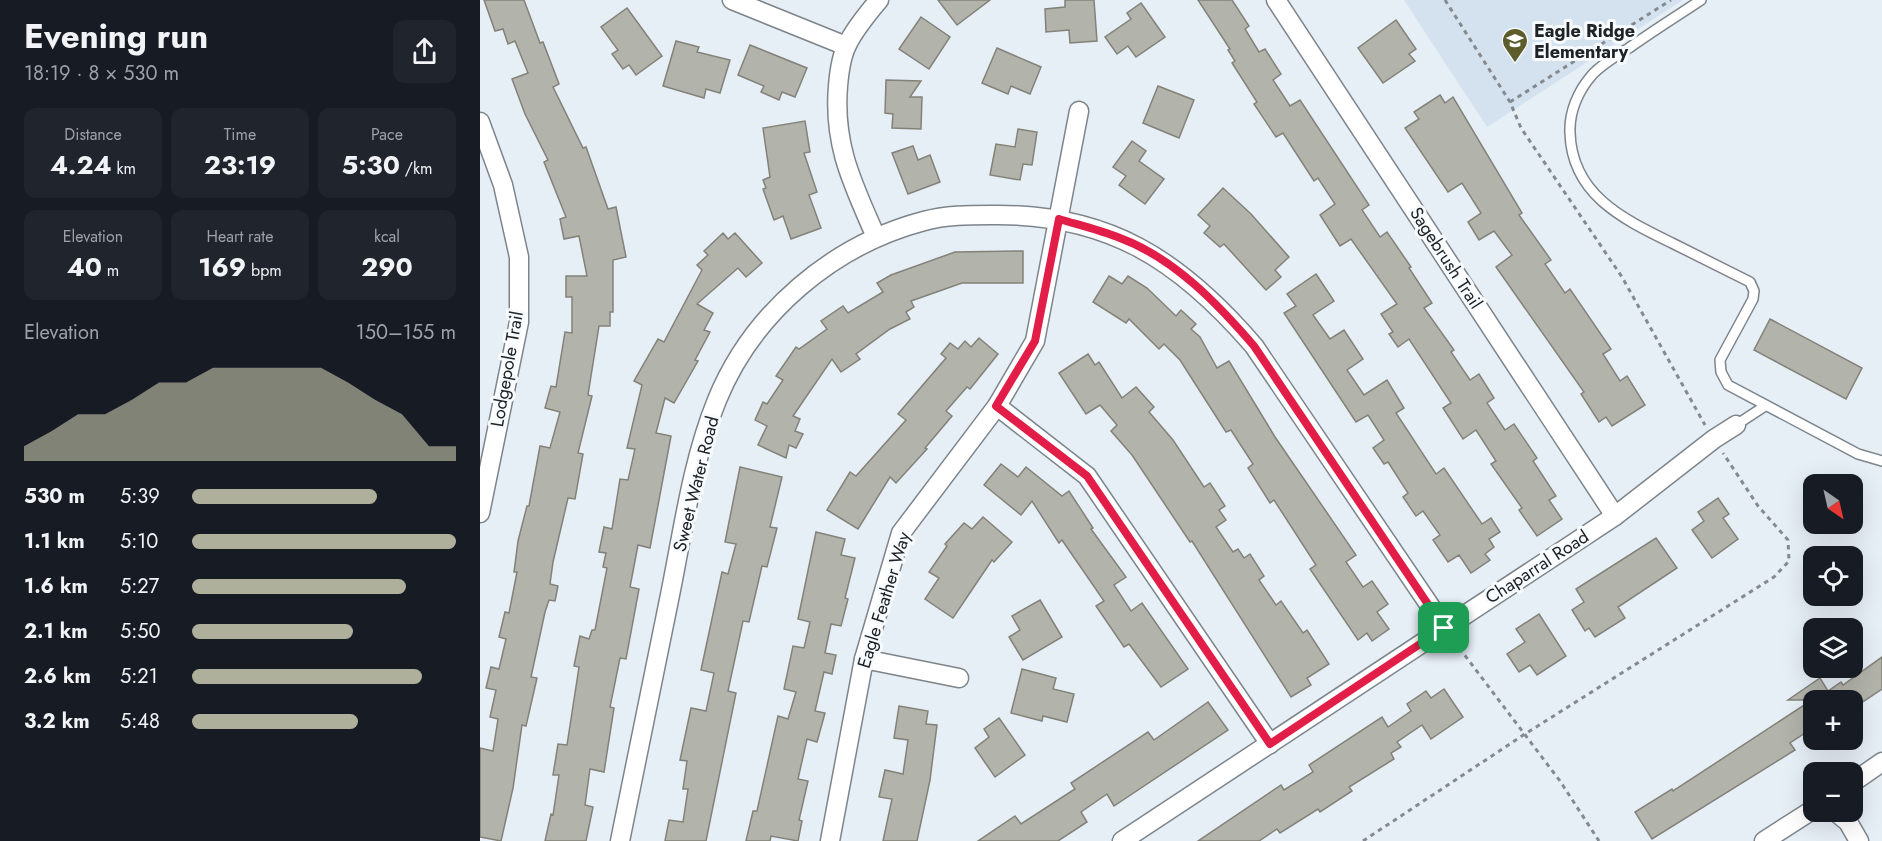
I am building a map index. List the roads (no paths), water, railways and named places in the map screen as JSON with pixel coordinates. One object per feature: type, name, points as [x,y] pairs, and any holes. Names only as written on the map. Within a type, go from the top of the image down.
[{"type":"street","points":[[732,0],[846,46]]},
{"type":"street","points":[[876,237],[840,147],[836,112],[839,77],[846,46],[879,0]]},
{"type":"street","name":"Sagebrush Trail","points":[[1276,0],[1615,516]]},
{"type":"street","name":"Eagle Feather Way","points":[[830,841],[864,659],[901,533],[996,406],[1035,341],[1079,111]]},
{"type":"street","name":"Lodgepole Trail","points":[[480,122],[503,185],[519,257],[519,321],[480,513]]},
{"type":"street","name":"Sweet Water Road","points":[[620,841],[697,465],[717,399],[752,335],[778,306],[834,259],[876,237],[926,220],[963,215],[1020,214],[1059,219],[1122,238],[1181,273],[1232,321],[1254,346],[1444,628]]},
{"type":"street","points":[[996,406],[1087,476],[1270,744]]},
{"type":"street","name":"Chaparral Road","points":[[1122,841],[1615,516],[1714,439],[1736,425]]},
{"type":"street","points":[[864,659],[959,678]]},
{"type":"street","points":[[1863,775],[1882,762]]},
{"type":"street","points":[[1764,841],[1803,816]]},
{"type":"street","points":[[1848,822],[1859,841]]},
{"type":"lane","points":[[1701,0],[1594,74],[1581,89],[1574,106],[1570,128],[1570,150],[1575,167],[1591,191],[1628,221],[1750,282],[1754,291],[1753,299],[1720,360],[1721,372],[1728,385],[1858,454],[1882,461]]},
{"type":"lane","points":[[1736,425],[1765,406]]},
{"type":"place","name":"Eagle Ridge Elementary","points":[[1515,64]]}]
